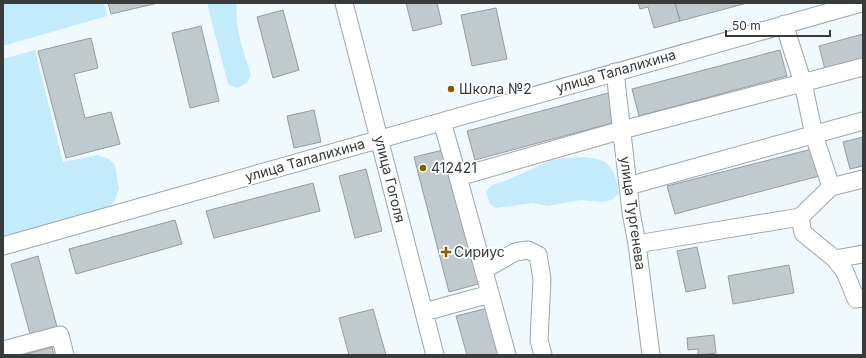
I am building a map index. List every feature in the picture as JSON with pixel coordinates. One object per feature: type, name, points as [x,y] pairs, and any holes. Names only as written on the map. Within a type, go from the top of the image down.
[{"type":"street","name":"улица Гоголя","points":[[344,3],[435,355]]},
{"type":"street","name":"улица Талалихина","points":[[3,246],[861,3]]},
{"type":"street","points":[[784,24],[802,83],[814,134],[831,187]]},
{"type":"street","points":[[458,177],[622,130],[863,67]]},
{"type":"street","name":"улица Тургенева","points":[[615,72],[628,186],[651,355]]},
{"type":"street","points":[[628,186],[863,121]]},
{"type":"street","points":[[442,122],[507,355]]},
{"type":"street","points":[[637,244],[800,217],[831,187],[863,179]]},
{"type":"street","points":[[800,217],[803,233],[835,259],[845,272],[856,299],[863,298]]},
{"type":"street","points":[[484,270],[514,252],[528,250],[538,255],[542,279],[539,340],[543,355]]},
{"type":"street","points":[[835,259],[863,254]]},
{"type":"street","points":[[424,312],[490,294]]},
{"type":"street","points":[[5,355],[3,349],[60,335],[65,355]]},
{"type":"shaded area","points":[[3,3],[104,3],[107,16],[3,46]]},
{"type":"shaded area","points":[[207,3],[237,3],[236,12],[238,31],[251,75],[247,83],[237,88],[228,84]]},
{"type":"shaded area","points":[[35,50],[63,162],[98,155],[109,159],[115,165],[119,189],[114,202],[104,210],[3,236],[3,59]]},
{"type":"shaded area","points":[[584,157],[598,159],[609,165],[616,179],[619,194],[611,200],[603,202],[581,200],[547,206],[533,203],[496,208],[490,204],[486,192],[492,185],[505,181],[552,160]]},
{"type":"building","points":[[108,3],[158,3],[111,14]]},
{"type":"building","points":[[406,3],[437,3],[442,24],[413,31]]},
{"type":"building","points":[[638,3],[675,3],[680,21],[654,28],[648,7],[640,9]]},
{"type":"building","points":[[675,3],[747,3],[680,21]]},
{"type":"building","points":[[496,8],[507,59],[472,66],[461,15]]},
{"type":"building","points":[[283,10],[299,70],[273,78],[257,17]]},
{"type":"building","points":[[201,26],[219,101],[190,108],[172,33]]},
{"type":"building","points":[[863,34],[863,64],[826,74],[819,46]]},
{"type":"building","points":[[91,38],[98,68],[74,74],[85,118],[111,112],[120,144],[66,158],[38,51]]},
{"type":"building","points":[[780,50],[787,76],[639,116],[632,89]]},
{"type":"building","points":[[608,93],[616,122],[475,160],[467,131]]},
{"type":"building","points":[[314,110],[321,142],[294,148],[287,116]]},
{"type":"building","points":[[863,137],[863,166],[850,169],[843,142]]},
{"type":"building","points":[[816,148],[823,175],[675,214],[667,186]]},
{"type":"building","points":[[447,149],[482,283],[449,292],[414,157]]},
{"type":"building","points":[[366,169],[382,231],[355,238],[339,176]]},
{"type":"building","points":[[313,183],[320,211],[214,238],[206,211]]},
{"type":"building","points":[[175,220],[182,244],[76,274],[69,249]]},
{"type":"building","points":[[697,247],[706,288],[686,292],[677,251]]},
{"type":"building","points":[[38,256],[57,327],[30,334],[11,264]]},
{"type":"building","points":[[789,265],[794,293],[733,304],[728,276]]},
{"type":"building","points":[[488,308],[501,355],[467,355],[456,316]]},
{"type":"building","points":[[373,309],[386,355],[349,355],[339,318]]},
{"type":"building","points":[[714,335],[716,353],[698,355],[698,349],[688,350],[687,338]]},
{"type":"building","points":[[52,347],[54,355],[26,355],[26,354]]},
{"type":"place","name":"Школа №2","points":[[451,89]]},
{"type":"place","name":"412421","points":[[423,168]]},
{"type":"place","name":"Сириус","points":[[446,252]]}]
